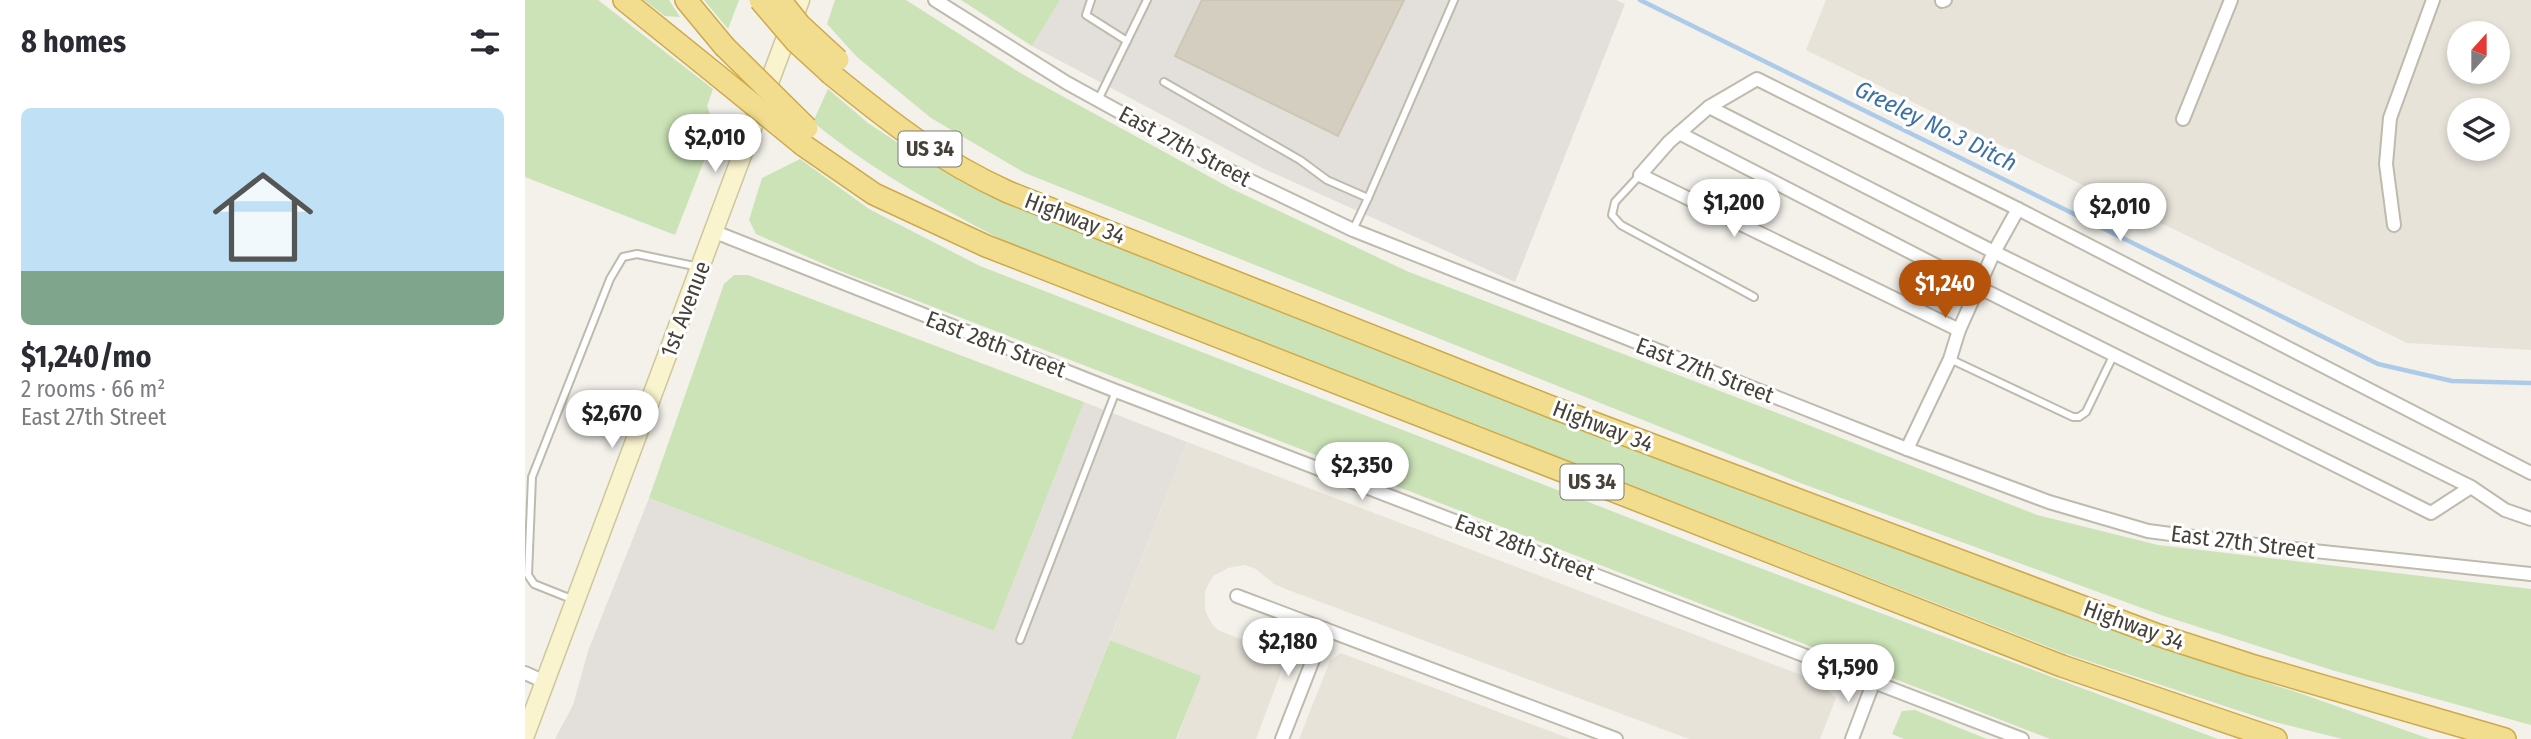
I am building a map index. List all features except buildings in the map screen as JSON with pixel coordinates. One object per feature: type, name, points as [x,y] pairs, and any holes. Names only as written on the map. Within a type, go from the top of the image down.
[{"type":"highway","name":"US 34","points":[[624,0],[717,75],[805,136],[874,194],[986,246],[2049,661],[2276,739]]},
{"type":"highway","points":[[686,0],[805,136]]},
{"type":"highway","points":[[760,0],[796,42],[834,67]]},
{"type":"highway","points":[[780,0],[834,67]]},
{"type":"highway","name":"Highway 34","points":[[834,67],[976,167],[1041,204],[1553,408],[2158,635],[2505,739]]},
{"type":"main road","name":"1st Avenue","points":[[525,735],[800,0]]},
{"type":"street","name":"East 27th Street","points":[[935,0],[1056,77],[1205,159],[1353,230],[1907,449],[2049,502],[2148,531],[2531,574]]},
{"type":"street","points":[[2183,119],[2231,0]]},
{"type":"street","points":[[2394,225],[2386,164],[2390,118],[2433,0]]},
{"type":"street","points":[[1959,330],[1640,176],[1679,133],[1709,107],[1757,79],[2018,209],[2531,473]]},
{"type":"street","points":[[1709,107],[1994,252],[2471,487],[2505,510],[2531,519]]},
{"type":"street","points":[[1679,133],[2431,513],[2471,487]]},
{"type":"street","points":[[1907,449],[1950,359],[1978,286],[2018,209]]},
{"type":"street","name":"East 28th Street","points":[[715,232],[1116,391],[2022,739]]},
{"type":"street","points":[[1237,596],[1616,739]]},
{"type":"street","points":[[1282,739],[1325,629]]},
{"type":"street","points":[[525,674],[545,681]]},
{"type":"street","points":[[1852,739],[1874,681]]},
{"type":"lane","points":[[1091,0],[1086,15],[1128,41]]},
{"type":"lane","points":[[1098,100],[1147,0]]},
{"type":"lane","points":[[1353,230],[1454,0]]},
{"type":"lane","points":[[1164,82],[1300,160],[1327,180],[1368,198]]},
{"type":"lane","points":[[1640,176],[1615,202],[1612,215],[1621,225],[1754,297]]},
{"type":"lane","points":[[575,600],[534,584],[528,575],[531,477],[610,279],[622,257],[637,254],[701,267]]},
{"type":"lane","points":[[1950,359],[2079,417],[2086,412],[2114,354]]},
{"type":"lane","points":[[1020,640],[1116,391]]},
{"type":"shaded area","points":[[1060,0],[1616,0],[1625,4],[1515,282],[1262,168],[1032,46]]},
{"type":"shaded area","points":[[1826,0],[2531,0],[2531,350],[2407,343],[1806,50]]},
{"type":"shaded area","points":[[1084,402],[1187,442],[1071,739],[555,739],[573,705],[588,651],[649,498],[994,631]]},
{"type":"shaded area","points":[[1187,442],[1817,681],[1836,698],[1820,739],[1689,739],[1288,590],[1274,584],[1256,569],[1244,565],[1228,568],[1213,576],[1205,591],[1205,610],[1212,624],[1218,630],[1240,639],[1268,629],[1283,632],[1290,636],[1292,643],[1256,739],[1177,739],[1200,676],[1110,640]]},
{"type":"shaded area","points":[[1341,653],[1571,739],[1299,739],[1330,661]]},
{"type":"green space","points":[[525,0],[598,0],[713,89],[707,106],[716,130],[675,235],[525,177]]},
{"type":"green space","points":[[644,0],[669,0],[680,17],[665,16]]},
{"type":"green space","points":[[704,0],[739,0],[728,29]]},
{"type":"green space","points":[[835,0],[906,0],[1022,74],[1232,189],[1409,272],[2037,515],[2158,545],[2531,589],[2531,725],[2335,671],[2161,615],[1803,484],[1025,173],[931,118],[857,57],[827,24]]},
{"type":"green space","points":[[961,0],[1060,0],[1032,46]]},
{"type":"green space","points":[[828,89],[868,123],[927,162],[1022,207],[1157,264],[1624,445],[2176,653],[2430,739],[2342,739],[2267,720],[2064,653],[1010,244],[884,173],[813,122]]},
{"type":"green space","points":[[800,159],[869,209],[980,266],[1712,550],[2218,739],[2050,739],[835,269],[756,234],[749,220],[762,178]]},
{"type":"green space","points":[[734,275],[748,275],[1084,402],[994,631],[649,498],[724,284]]},
{"type":"green space","points":[[1110,640],[1201,676],[1176,739],[1071,739]]},
{"type":"green space","points":[[1915,710],[1987,739],[1904,739],[1892,734],[1902,711]]},
{"type":"waterway","name":"Greeley No.3 Ditch","points":[[1640,0],[2378,364],[2452,381],[2531,383]]}]
